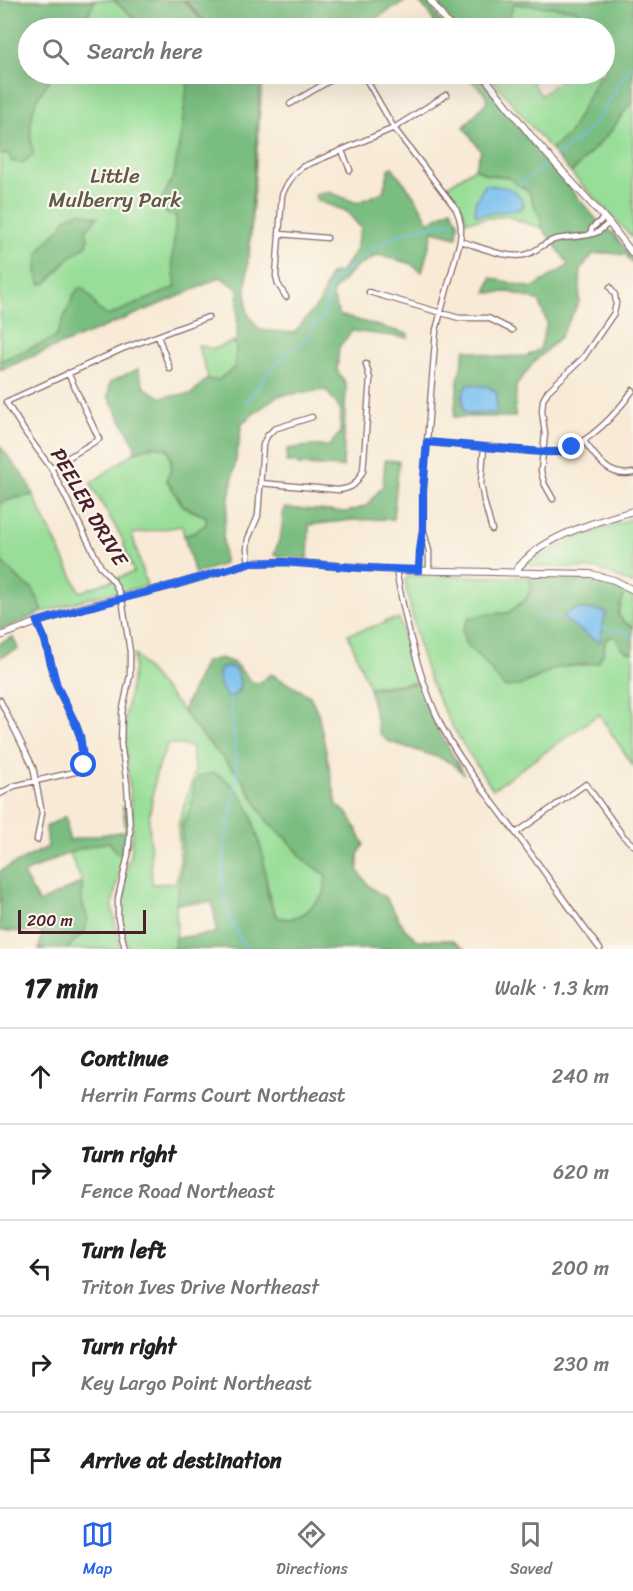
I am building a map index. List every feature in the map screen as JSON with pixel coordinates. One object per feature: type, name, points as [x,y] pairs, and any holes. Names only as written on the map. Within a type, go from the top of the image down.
[{"type":"street","points":[[430,0],[444,18]]},
{"type":"street","points":[[290,104],[324,84]]},
{"type":"street","points":[[369,84],[394,128],[456,209],[462,231],[436,330],[419,570]]},
{"type":"street","points":[[490,84],[535,141],[606,220],[633,254]]},
{"type":"street","points":[[286,297],[276,276],[282,195],[293,174],[302,167],[394,128],[446,95]]},
{"type":"street","points":[[342,151],[350,170]]},
{"type":"street","points":[[460,241],[512,256],[524,256],[552,240],[586,236],[597,232],[606,220]]},
{"type":"street","points":[[280,234],[327,238]]},
{"type":"street","points":[[553,499],[544,483],[541,471],[545,434],[543,400],[548,391],[583,358],[614,313],[615,295],[610,287]]},
{"type":"street","points":[[369,292],[459,318],[488,318],[512,330]]},
{"type":"street","points":[[51,468],[99,438],[68,373],[122,349],[208,317]]},
{"type":"street","points":[[158,336],[170,369]]},
{"type":"street","points":[[260,483],[338,490],[357,484],[363,471],[370,379],[366,364]]},
{"type":"street","name":"PEELER DRIVE","points":[[68,373],[6,402],[51,468],[101,567],[114,582],[122,599]]},
{"type":"street","points":[[427,442],[560,452],[584,441],[619,410],[633,390]]},
{"type":"street","points":[[249,563],[248,539],[258,516],[263,445],[267,436],[274,429],[312,417]]},
{"type":"street","points":[[584,441],[602,465],[625,474],[633,473]]},
{"type":"street","points":[[484,447],[482,484],[492,530]]},
{"type":"street","points":[[516,571],[530,555],[541,547],[594,523],[633,511]]},
{"type":"street","points":[[423,529],[429,551],[429,570]]},
{"type":"street","points":[[0,636],[37,622],[249,563],[284,562],[396,570],[591,574],[614,580],[633,590]]},
{"type":"street","points":[[396,570],[416,656],[442,727],[470,771],[600,949]]},
{"type":"street","points":[[122,599],[130,652],[130,675],[122,713],[121,744],[127,784],[130,831],[128,855],[118,899],[118,919],[125,949]]},
{"type":"street","points":[[0,794],[14,786],[79,771],[84,765],[80,736],[57,686],[45,640],[37,622]]},
{"type":"street","points":[[0,700],[33,767],[42,813],[37,840]]},
{"type":"street","points":[[516,833],[586,784],[623,836],[633,845]]},
{"type":"green space","name":"Little Mulberry Park","points":[[0,0],[185,0],[202,18],[18,18],[18,84],[262,84],[249,257],[0,361]]},
{"type":"green space","points":[[0,0],[95,0],[87,18],[18,18],[18,84],[47,84],[36,102],[31,122],[34,155],[22,163],[12,162],[8,153],[0,155]]},
{"type":"green space","points":[[113,0],[183,0],[200,18],[134,18]]},
{"type":"green space","points":[[185,0],[408,0],[376,18],[202,18]]},
{"type":"green space","points":[[416,0],[426,0],[439,18],[432,18],[428,11]]},
{"type":"green space","points":[[436,0],[633,0],[633,99],[611,131],[571,173],[550,149],[568,136],[595,84],[615,84],[615,18],[584,18],[574,9],[514,4],[509,18],[449,18]]},
{"type":"green space","points":[[514,4],[574,9],[584,18],[509,18]]},
{"type":"green space","points":[[188,84],[260,85],[246,290],[247,312],[259,330],[294,333],[320,302],[330,274],[341,272],[355,252],[361,228],[346,211],[318,201],[315,195],[329,192],[357,203],[383,192],[389,169],[392,167],[415,197],[429,222],[451,209],[458,222],[457,237],[433,231],[422,272],[409,263],[378,255],[355,267],[332,293],[339,315],[408,334],[408,338],[352,331],[339,347],[337,370],[346,385],[343,467],[298,465],[298,463],[286,462],[287,449],[329,446],[340,433],[341,410],[326,390],[277,396],[242,423],[223,534],[224,564],[195,574],[184,536],[205,525],[207,517],[183,506],[166,479],[172,464],[168,449],[154,446],[135,452],[134,443],[108,396],[110,382],[138,369],[144,387],[160,397],[191,394],[208,378],[218,380],[235,367],[236,346],[233,342],[237,340],[238,289],[220,277],[187,293],[0,370],[0,361],[55,338],[79,288],[83,288],[97,308],[108,316],[176,287],[172,261],[176,216],[167,214],[159,205],[174,175]]},
{"type":"green space","points":[[475,84],[485,84],[513,121],[605,230],[612,232],[633,259],[633,264],[626,255],[593,254],[581,269],[579,302],[560,337],[534,362],[516,386],[515,417],[454,417],[458,381],[465,349],[496,357],[527,356],[540,349],[547,323],[539,301],[510,292],[486,293],[491,278],[532,288],[569,265],[543,229],[529,192],[507,177],[487,175],[475,168],[481,151],[464,127],[487,101],[485,94]],"holes":[[[497,392],[496,413],[464,412],[462,395]]]},
{"type":"green space","points":[[496,84],[533,84],[541,96],[556,84],[595,84],[568,136],[550,149]]},
{"type":"green space","points":[[633,99],[633,238],[571,173],[611,131]]},
{"type":"green space","points":[[475,168],[487,175],[507,177],[529,192],[543,229],[507,216],[466,221],[462,208],[446,187]]},
{"type":"green space","points":[[80,212],[98,217],[86,230],[87,245],[69,258],[47,283],[40,284],[37,273],[38,254],[66,218]]},
{"type":"green space","points":[[233,342],[236,346],[236,367],[218,380],[209,380],[198,345],[213,349]]},
{"type":"green space","points":[[0,446],[28,482],[33,495],[0,503]]},
{"type":"green space","points":[[154,446],[168,449],[174,488],[180,502],[193,512],[207,517],[206,525],[184,536],[182,526],[132,534],[147,586],[93,597],[43,612],[32,588],[23,583],[4,564],[0,555],[0,503],[33,495],[80,592],[134,572],[122,538],[91,483],[135,452]]},
{"type":"green space","points":[[385,460],[399,461],[393,519],[352,520],[309,525],[308,559],[274,555],[281,534],[284,508],[347,512],[366,506],[383,486]]},
{"type":"green space","points":[[633,518],[633,584],[598,569],[531,566],[530,563],[535,559],[577,538]]},
{"type":"green space","points":[[4,564],[23,583],[32,588],[43,612],[0,630],[0,565]]},
{"type":"green space","points":[[561,574],[579,576],[603,581],[627,590],[618,614],[623,621],[633,627],[633,652],[621,648],[618,640],[613,636],[605,640],[604,652],[598,663],[559,667],[519,686],[504,687],[483,660],[465,643],[462,630],[469,618],[486,614],[508,613],[526,599],[531,587],[529,577]],"holes":[[[573,610],[605,612],[600,640],[564,619]]]},
{"type":"green space","points":[[409,576],[529,577],[531,587],[526,599],[508,613],[486,614],[465,643],[483,660],[496,677],[519,686],[559,667],[587,665],[604,652],[605,640],[613,636],[618,640],[621,648],[633,652],[633,766],[599,714],[493,789],[451,724],[434,690],[419,646],[405,580]]},
{"type":"green space","points":[[627,590],[633,595],[633,627],[623,621],[618,614]]},
{"type":"green space","points":[[399,619],[417,682],[369,687],[348,634],[385,623],[385,621]]},
{"type":"green space","points":[[13,637],[18,649],[0,657],[0,643]]},
{"type":"green space","points":[[134,654],[241,778],[268,822],[287,839],[306,862],[327,875],[324,894],[305,913],[290,919],[279,918],[275,913],[265,875],[245,825],[223,777],[213,773],[199,776],[195,782],[191,808],[182,826],[183,859],[176,909],[177,928],[174,949],[129,949],[120,919],[122,889],[132,849],[133,821],[125,745],[125,717],[134,668]],"holes":[[[168,743],[191,747],[195,771],[178,826],[180,858],[176,883],[152,884],[149,819],[156,773]]]},
{"type":"green space","points":[[221,658],[234,663],[252,682],[259,683],[271,674],[310,696],[318,713],[337,805],[349,815],[364,844],[358,855],[358,871],[369,886],[386,898],[405,929],[417,940],[451,940],[465,949],[174,949],[175,938],[216,933],[212,902],[176,904],[183,859],[182,826],[191,808],[195,782],[199,776],[213,773],[223,777],[240,793],[251,813],[263,855],[268,896],[279,918],[290,919],[305,913],[324,894],[326,875],[306,862],[287,839],[268,822],[241,778],[183,711],[205,662]],"holes":[[[231,667],[236,671],[240,690],[230,698],[222,688],[218,674],[222,668]]]},
{"type":"green space","points":[[421,683],[432,720],[464,774],[451,763],[388,741],[379,733],[369,688]]},
{"type":"green space","points":[[123,807],[128,807],[129,845],[123,854],[117,853],[109,842],[97,844],[55,859],[23,874],[39,903],[82,882],[82,902],[88,919],[85,931],[67,949],[39,949],[42,932],[0,931],[0,871],[48,847],[46,827],[66,816],[69,840],[126,831]]},
{"type":"green space","points":[[109,842],[117,853],[123,854],[112,907],[120,949],[67,949],[88,919],[82,902],[82,882],[69,852]]},
{"type":"water","points":[[485,185],[514,191],[524,205],[521,209],[475,214],[475,203]]},
{"type":"water","points":[[469,384],[489,387],[497,392],[497,413],[469,414],[464,411],[463,393]]},
{"type":"water","points":[[583,609],[606,612],[600,641],[564,619],[563,616],[568,613]]},
{"type":"water","points":[[226,667],[234,668],[240,681],[239,689],[229,698],[219,681],[219,670]]},
{"type":"waterway","points":[[554,155],[565,151],[589,128],[633,64]]},
{"type":"waterway","points":[[511,190],[549,163]]},
{"type":"waterway","points":[[246,403],[266,375],[303,341],[325,313],[331,282],[387,240],[418,229],[455,222]]},
{"type":"waterway","points":[[536,617],[564,619]]},
{"type":"waterway","points":[[602,628],[620,630],[633,636]]},
{"type":"waterway","points":[[230,698],[236,776],[224,861],[224,896],[234,927],[247,949]]},
{"type":"route","points":[[84,765],[80,736],[57,686],[45,640],[37,622],[249,563],[284,562],[419,570],[427,442],[542,452],[560,452],[572,447]]}]
